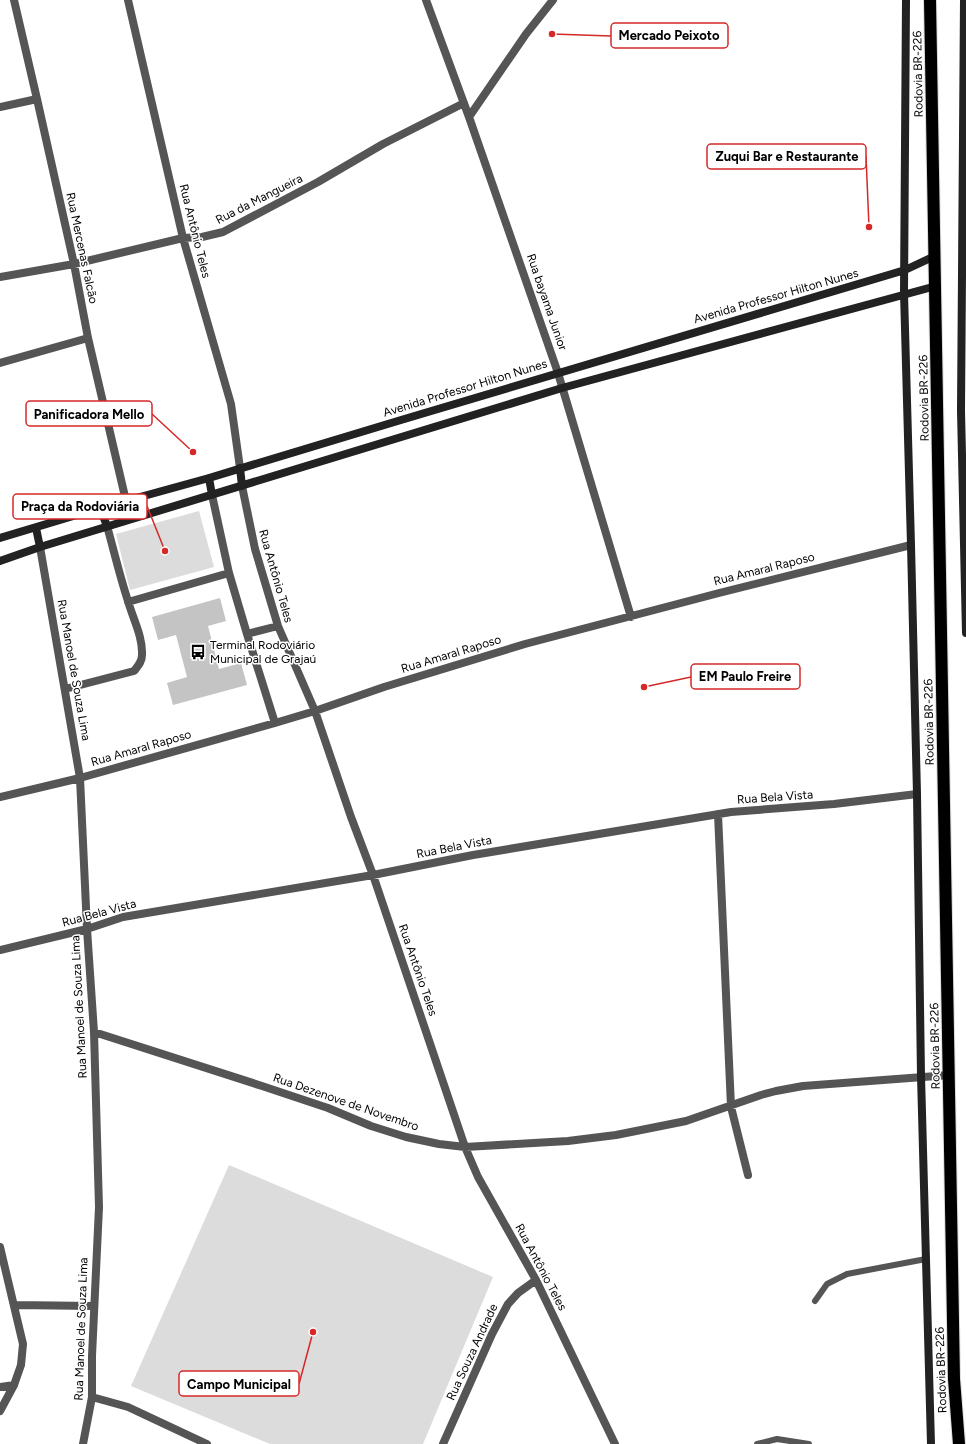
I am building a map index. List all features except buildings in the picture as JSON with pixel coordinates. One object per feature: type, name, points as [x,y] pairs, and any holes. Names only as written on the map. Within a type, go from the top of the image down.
[{"type":"highway","name":"Rodovia BR-226","points":[[930,0],[950,1075],[954,1379],[959,1444]]},
{"type":"main road","points":[[906,0],[904,293],[917,794],[921,1076],[931,1444]]},
{"type":"main road","points":[[964,0],[961,411],[966,633]]},
{"type":"main road","name":"Avenida Professor Hilton Nunes","points":[[0,538],[208,478],[905,270],[935,256]]},
{"type":"main road","points":[[0,561],[107,526],[562,388],[904,293],[936,286]]},
{"type":"main road","points":[[240,468],[242,486]]},
{"type":"main road","points":[[208,478],[212,495]]},
{"type":"main road","points":[[100,508],[107,526]]},
{"type":"main road","points":[[36,528],[40,547]]},
{"type":"street","name":"Rua Mercenas Falcão","points":[[14,0],[74,264],[88,338],[126,501]]},
{"type":"street","name":"Rua Antônio Teles","points":[[128,0],[183,238],[231,404],[240,468]]},
{"type":"street","name":"Rua bayama Junior","points":[[426,0],[469,117],[558,373],[631,617]]},
{"type":"street","points":[[469,117],[526,34],[553,0]]},
{"type":"street","points":[[0,107],[37,99]]},
{"type":"street","name":"Rua da Mangueira","points":[[0,277],[74,264],[183,238],[202,237],[223,232],[318,182],[383,144],[464,103]]},
{"type":"street","points":[[0,363],[88,338]]},
{"type":"street","name":"Rua Antônio Teles","points":[[242,486],[255,549],[278,626],[315,711],[351,817],[373,875],[465,1147],[478,1177],[536,1280],[615,1444]]},
{"type":"street","points":[[212,495],[229,573],[275,723]]},
{"type":"street","points":[[65,689],[134,671],[142,658],[142,648],[107,526]]},
{"type":"street","name":"Rua Amaral Raposo","points":[[0,797],[80,778],[275,723],[384,687],[525,644],[719,593],[911,545]]},
{"type":"street","name":"Rua Manoel de Souza Lima","points":[[40,547],[80,778],[87,929],[94,1032],[99,1207],[92,1356],[92,1397],[83,1444]]},
{"type":"street","points":[[128,602],[229,573]]},
{"type":"street","points":[[247,634],[278,626]]},
{"type":"street","name":"Rua Bela Vista","points":[[0,950],[87,929],[123,917],[373,875],[474,855],[718,814],[834,804],[917,794]]},
{"type":"street","points":[[718,814],[730,1107],[748,1175]]},
{"type":"street","name":"Rua Dezenove de Novembro","points":[[94,1032],[328,1108],[371,1126],[406,1137],[439,1144],[465,1147],[568,1141],[616,1134],[686,1121],[776,1091],[803,1086],[950,1075]]},
{"type":"street","points":[[0,1247],[23,1344],[21,1365],[14,1386],[0,1411]]},
{"type":"street","name":"Rua Souza Andrade","points":[[443,1444],[492,1334],[508,1304],[518,1293],[536,1280]]},
{"type":"street","points":[[14,1305],[94,1306]]},
{"type":"street","points":[[0,1387],[14,1386]]},
{"type":"street","points":[[92,1397],[128,1407],[207,1444]]},
{"type":"lane","points":[[815,1301],[827,1284],[847,1274],[926,1259]]},
{"type":"lane","points":[[757,1444],[777,1439],[810,1444]]},
{"type":"shaded area","points":[[199,511],[214,567],[130,590],[116,534]]},
{"type":"shaded area","points":[[229,1165],[493,1277],[423,1444],[270,1444],[131,1386]]},
{"type":"place","name":"Mercado Peixoto","points":[[552,34]]},
{"type":"place","name":"Zuqui Bar e Restaurante","points":[[869,227]]},
{"type":"place","name":"Panificadora Mello","points":[[193,452]]},
{"type":"place","name":"Praça da Rodoviária","points":[[165,551]]},
{"type":"place","name":"Terminal Rodoviário Municipal de Grajaú","points":[[198,652]]},
{"type":"place","name":"EM Paulo Freire","points":[[644,687]]},
{"type":"place","name":"Campo Municipal","points":[[313,1332]]}]
